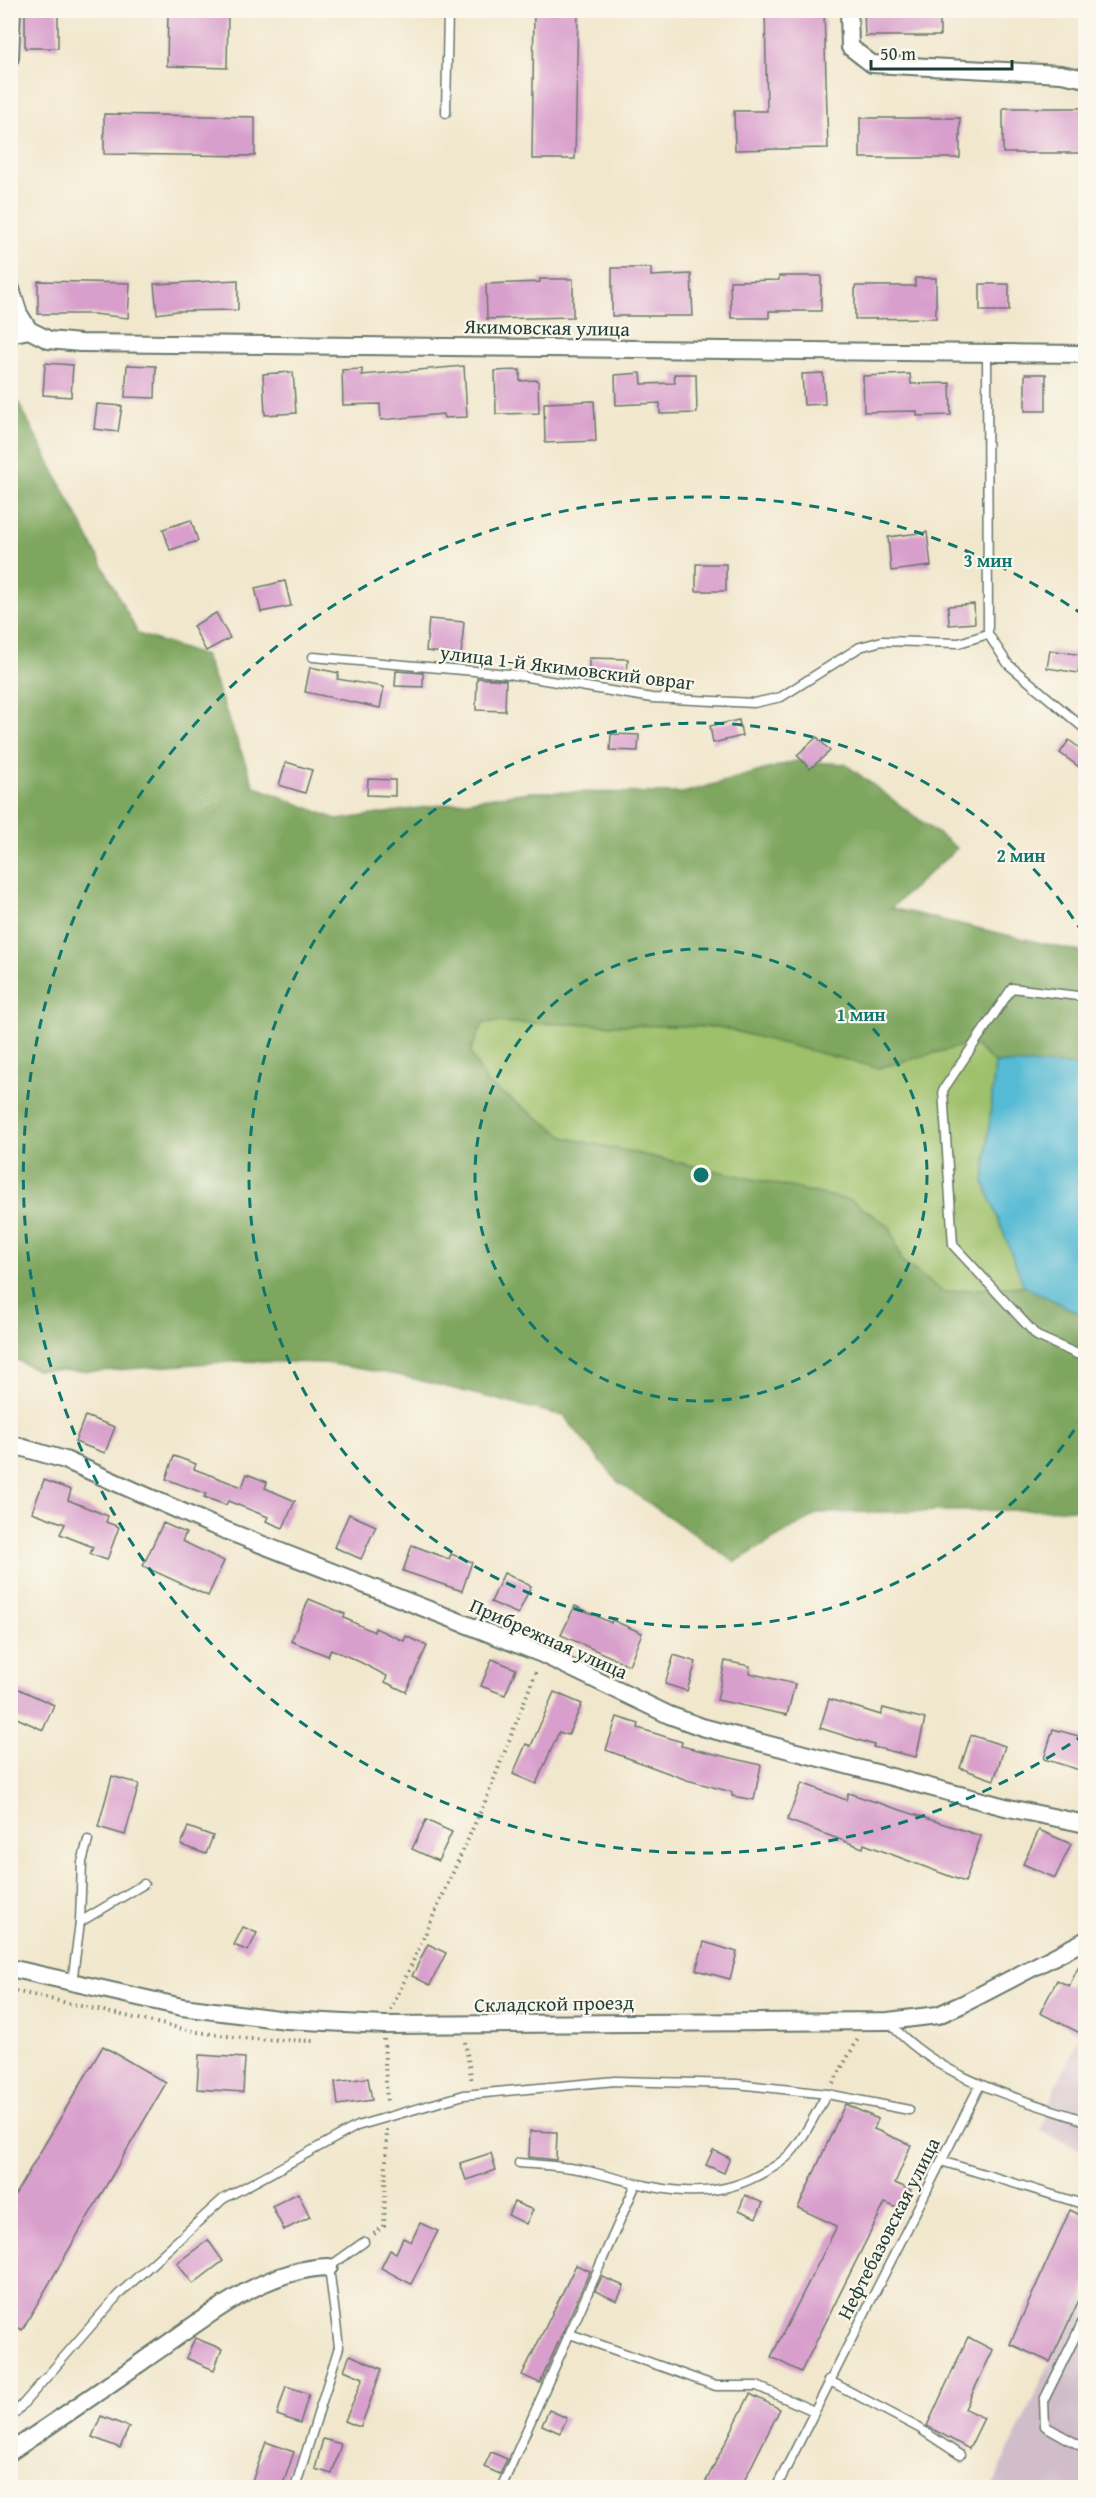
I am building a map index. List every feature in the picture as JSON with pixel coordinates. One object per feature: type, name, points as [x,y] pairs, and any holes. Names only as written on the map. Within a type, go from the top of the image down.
[{"type":"street","points":[[10,58],[12,10]]},
{"type":"street","points":[[849,10],[850,47],[872,64],[1061,74],[1086,79]]},
{"type":"street","points":[[10,286],[19,314],[29,330],[10,334]]},
{"type":"street","name":"Якимовская улица","points":[[29,330],[49,340],[80,344],[1086,354]]},
{"type":"street","name":"Прибрежная улица","points":[[10,1444],[65,1460],[212,1525],[542,1654],[669,1715],[702,1727],[1010,1808],[1086,1824]]},
{"type":"street","name":"Складской проезд","points":[[10,1968],[182,2007],[286,2020],[384,2025],[888,2021],[938,2014],[963,2004],[1086,1940]]},
{"type":"street","points":[[10,2452],[232,2300],[274,2278],[308,2267],[329,2267]]},
{"type":"lane","points":[[447,113],[448,10]]},
{"type":"lane","points":[[987,353],[988,634],[1008,664],[1086,730]]},
{"type":"lane","name":"улица 1-й Якимовский овраг","points":[[312,657],[510,674],[652,698],[754,703],[780,697],[860,647],[882,641],[959,643],[988,634]]},
{"type":"lane","points":[[1086,997],[1012,988],[944,1090],[953,1245],[1037,1336],[1086,1358]]},
{"type":"lane","points":[[72,1983],[80,1922],[82,1862],[88,1840]]},
{"type":"lane","points":[[80,1922],[144,1884]]},
{"type":"lane","points":[[888,2021],[909,2044],[980,2085],[1086,2121]]},
{"type":"lane","points":[[10,2419],[118,2295],[223,2199],[357,2126],[474,2094],[615,2081],[737,2084],[827,2094],[909,2110]]},
{"type":"lane","name":"Нефтебазовская улица","points":[[776,2487],[828,2380],[980,2085]]},
{"type":"lane","points":[[519,2163],[586,2171],[636,2184],[672,2191],[699,2193],[748,2181],[776,2167],[794,2150],[827,2094]]},
{"type":"lane","points":[[941,2161],[1086,2205]]},
{"type":"lane","points":[[501,2487],[636,2184]]},
{"type":"lane","points":[[295,2487],[339,2347],[329,2267],[364,2242]]},
{"type":"lane","points":[[1086,2315],[1044,2400],[1045,2426],[1086,2449]]},
{"type":"lane","points":[[570,2334],[716,2386],[758,2386],[814,2411]]},
{"type":"lane","points":[[828,2380],[919,2428],[960,2455]]},
{"type":"path","points":[[387,2095],[384,2025],[487,1797],[542,1654]]},
{"type":"path","points":[[827,2094],[868,2021]]},
{"type":"path","points":[[465,2041],[474,2094]]},
{"type":"path","points":[[364,2242],[384,2226],[388,2117]]},
{"type":"shaded area","points":[[1085,2025],[1085,2152],[1041,2131],[1056,2086]]},
{"type":"shaded area","points":[[1085,2196],[1085,2487],[991,2488],[1050,2362],[1010,2344],[1070,2210],[1078,2214]]},
{"type":"green space","points":[[10,386],[138,634],[205,656],[254,786],[338,820],[529,792],[683,793],[796,761],[845,764],[957,848],[891,908],[1085,953],[1085,1066],[995,1063],[972,1043],[878,1068],[719,1027],[484,1022],[470,1052],[487,1083],[567,1138],[852,1201],[890,1227],[902,1261],[943,1292],[1024,1286],[1085,1316],[1085,1509],[818,1513],[735,1562],[618,1482],[564,1416],[398,1375],[326,1363],[236,1361],[101,1371],[37,1370],[11,1357]]},
{"type":"green space","points":[[484,1022],[719,1027],[878,1068],[972,1043],[995,1063],[984,1182],[1024,1286],[943,1292],[902,1261],[890,1227],[852,1201],[567,1138],[487,1083],[470,1052]]},
{"type":"water","points":[[995,1063],[1085,1066],[1085,1316],[1024,1286],[984,1182]]},
{"type":"building","points":[[25,10],[58,10],[58,48],[25,48]]},
{"type":"building","points":[[168,10],[228,10],[227,68],[167,66]]},
{"type":"building","points":[[534,10],[578,10],[575,159],[532,159]]},
{"type":"building","points":[[765,10],[824,10],[828,148],[735,150],[734,111],[767,111]]},
{"type":"building","points":[[864,10],[940,10],[940,36],[865,36]]},
{"type":"building","points":[[1003,108],[1086,108],[1086,153],[1003,153]]},
{"type":"building","points":[[104,114],[255,117],[255,156],[104,154]]},
{"type":"building","points":[[860,118],[960,118],[960,158],[860,158]]},
{"type":"building","points":[[612,268],[651,268],[651,276],[691,274],[693,316],[612,316]]},
{"type":"building","points":[[779,276],[821,276],[821,311],[769,311],[769,318],[731,318],[730,281],[779,280]]},
{"type":"building","points":[[915,278],[936,278],[936,318],[855,319],[855,286],[915,286]]},
{"type":"building","points":[[540,279],[573,279],[573,317],[487,319],[486,284],[540,282]]},
{"type":"building","points":[[238,280],[238,310],[177,311],[157,314],[154,284]]},
{"type":"building","points":[[38,281],[130,283],[128,318],[93,314],[38,314]]},
{"type":"building","points":[[980,284],[1009,284],[1009,311],[980,311]]},
{"type":"building","points":[[45,363],[73,365],[71,397],[43,395]]},
{"type":"building","points":[[127,365],[156,366],[155,398],[125,397]]},
{"type":"building","points":[[464,366],[467,417],[444,418],[443,414],[381,420],[380,404],[343,405],[342,370],[362,369],[362,375]]},
{"type":"building","points":[[520,370],[520,381],[538,380],[539,413],[496,414],[495,371]]},
{"type":"building","points":[[293,372],[296,413],[265,415],[263,374]]},
{"type":"building","points":[[641,373],[642,384],[675,383],[674,374],[696,374],[697,413],[660,414],[660,403],[616,405],[615,375]]},
{"type":"building","points":[[823,373],[825,404],[804,405],[802,374]]},
{"type":"building","points":[[910,374],[911,384],[950,383],[951,415],[917,416],[917,411],[864,412],[863,376]]},
{"type":"building","points":[[1025,374],[1046,374],[1046,411],[1025,411]]},
{"type":"building","points":[[594,401],[596,441],[545,443],[544,403]]},
{"type":"building","points":[[97,404],[122,406],[118,432],[94,429]]},
{"type":"building","points":[[191,520],[198,541],[170,550],[163,529]]},
{"type":"building","points":[[927,532],[931,566],[891,571],[888,537]]},
{"type":"building","points":[[696,564],[726,564],[726,591],[696,591]]},
{"type":"building","points":[[285,581],[291,606],[261,612],[255,588]]},
{"type":"building","points":[[974,604],[975,623],[949,625],[948,606]]},
{"type":"building","points":[[216,613],[230,638],[206,651],[193,626]]},
{"type":"building","points":[[429,619],[464,622],[461,655],[426,651]]},
{"type":"building","points":[[1050,650],[1082,655],[1078,673],[1047,668]]},
{"type":"building","points":[[589,658],[628,659],[627,674],[589,674]]},
{"type":"building","points":[[310,667],[339,673],[337,679],[384,687],[380,708],[305,692]]},
{"type":"building","points":[[396,671],[423,673],[423,687],[395,686]]},
{"type":"building","points":[[477,678],[506,680],[505,711],[476,710]]},
{"type":"building","points":[[739,720],[742,736],[713,743],[710,726]]},
{"type":"building","points":[[611,734],[639,735],[638,751],[610,750]]},
{"type":"building","points":[[817,737],[830,751],[810,769],[797,755]]},
{"type":"building","points":[[1069,740],[1086,753],[1086,772],[1060,753]]},
{"type":"building","points":[[286,762],[312,770],[305,793],[279,785]]},
{"type":"building","points":[[368,779],[395,780],[395,796],[367,795]]},
{"type":"building","points":[[85,1416],[115,1427],[105,1453],[75,1442]]},
{"type":"building","points":[[174,1456],[196,1464],[194,1469],[242,1487],[247,1474],[267,1482],[265,1488],[295,1501],[283,1528],[266,1521],[268,1517],[228,1501],[226,1505],[204,1497],[206,1494],[166,1479]]},
{"type":"building","points":[[44,1480],[71,1490],[68,1500],[108,1516],[106,1522],[119,1527],[107,1560],[90,1554],[93,1547],[60,1534],[65,1524],[32,1512]]},
{"type":"building","points":[[349,1514],[376,1526],[361,1559],[334,1547]]},
{"type":"building","points":[[163,1523],[186,1533],[182,1541],[224,1561],[208,1596],[143,1566]]},
{"type":"building","points":[[412,1545],[449,1559],[451,1554],[472,1562],[462,1591],[403,1571]]},
{"type":"building","points":[[504,1573],[531,1586],[518,1614],[491,1602]]},
{"type":"building","points":[[309,1599],[345,1614],[344,1618],[374,1632],[375,1628],[404,1641],[406,1636],[427,1646],[406,1692],[385,1682],[387,1676],[331,1649],[328,1656],[291,1641]]},
{"type":"building","points":[[575,1606],[611,1623],[612,1620],[642,1633],[629,1665],[561,1635]]},
{"type":"building","points":[[674,1655],[696,1662],[687,1691],[665,1684]]},
{"type":"building","points":[[492,1659],[516,1669],[505,1695],[481,1686]]},
{"type":"building","points":[[725,1661],[750,1666],[749,1673],[795,1684],[787,1715],[717,1700]]},
{"type":"building","points":[[10,1685],[54,1705],[43,1730],[10,1715]]},
{"type":"building","points":[[554,1692],[582,1704],[568,1735],[559,1732],[536,1784],[513,1774],[526,1744],[531,1746]]},
{"type":"building","points":[[829,1699],[881,1715],[883,1708],[925,1719],[916,1757],[873,1747],[874,1745],[820,1728]]},
{"type":"building","points":[[617,1717],[639,1724],[638,1728],[682,1742],[681,1746],[761,1765],[754,1800],[732,1796],[732,1792],[687,1780],[606,1750]]},
{"type":"building","points":[[1053,1729],[1086,1738],[1086,1772],[1044,1759]]},
{"type":"building","points":[[971,1735],[1005,1746],[994,1780],[960,1768]]},
{"type":"building","points":[[112,1776],[139,1784],[125,1835],[98,1827]]},
{"type":"building","points":[[802,1783],[846,1800],[848,1793],[981,1836],[965,1882],[864,1844],[863,1848],[787,1820]]},
{"type":"building","points":[[426,1820],[452,1832],[438,1861],[412,1849]]},
{"type":"building","points":[[188,1827],[213,1836],[206,1854],[181,1845]]},
{"type":"building","points":[[1039,1830],[1071,1844],[1055,1878],[1023,1864]]},
{"type":"building","points":[[243,1927],[257,1933],[248,1951],[234,1945]]},
{"type":"building","points":[[704,1942],[737,1952],[730,1979],[696,1970]]},
{"type":"building","points":[[428,1944],[446,1953],[430,1985],[412,1976]]},
{"type":"building","points":[[1086,1952],[1086,2036],[1040,2013],[1057,1980],[1069,1986]]},
{"type":"building","points":[[103,2046],[166,2083],[22,2330],[10,2323],[10,2203]]},
{"type":"building","points":[[199,2055],[245,2058],[243,2092],[197,2089]]},
{"type":"building","points":[[368,2078],[372,2100],[338,2105],[335,2082]]},
{"type":"building","points":[[845,2104],[878,2119],[874,2129],[911,2145],[895,2183],[911,2190],[902,2210],[885,2203],[801,2372],[771,2357],[837,2226],[798,2208]]},
{"type":"building","points":[[530,2131],[557,2132],[556,2160],[529,2157]]},
{"type":"building","points":[[713,2150],[730,2158],[724,2173],[706,2165]]},
{"type":"building","points":[[491,2153],[496,2170],[466,2180],[460,2163]]},
{"type":"building","points":[[298,2193],[310,2217],[284,2230],[272,2206]]},
{"type":"building","points":[[745,2195],[763,2203],[756,2218],[739,2210]]},
{"type":"building","points":[[514,2202],[533,2210],[526,2224],[508,2215]]},
{"type":"building","points":[[1070,2210],[1086,2218],[1086,2285],[1050,2362],[1010,2344]]},
{"type":"building","points":[[420,2223],[438,2231],[411,2284],[381,2268],[390,2250],[396,2253],[403,2238],[411,2242]]},
{"type":"building","points":[[208,2240],[223,2261],[193,2284],[177,2263]]},
{"type":"building","points":[[576,2265],[590,2271],[540,2383],[522,2375]]},
{"type":"building","points":[[602,2277],[624,2286],[617,2301],[595,2291]]},
{"type":"building","points":[[968,2337],[993,2350],[965,2409],[984,2418],[969,2449],[927,2426]]},
{"type":"building","points":[[195,2338],[222,2349],[214,2370],[186,2358]]},
{"type":"building","points":[[350,2355],[382,2369],[361,2426],[345,2421],[363,2378],[344,2370]]},
{"type":"building","points":[[286,2386],[309,2394],[300,2423],[277,2415]]},
{"type":"building","points":[[750,2394],[780,2409],[741,2487],[703,2487]]},
{"type":"building","points":[[549,2410],[567,2418],[560,2433],[542,2425]]},
{"type":"building","points":[[101,2416],[129,2427],[120,2448],[92,2437]]},
{"type":"building","points":[[323,2439],[341,2444],[332,2474],[315,2469]]},
{"type":"building","points":[[266,2442],[294,2452],[282,2487],[250,2487]]},
{"type":"building","points":[[491,2452],[507,2459],[500,2474],[484,2467]]}]
